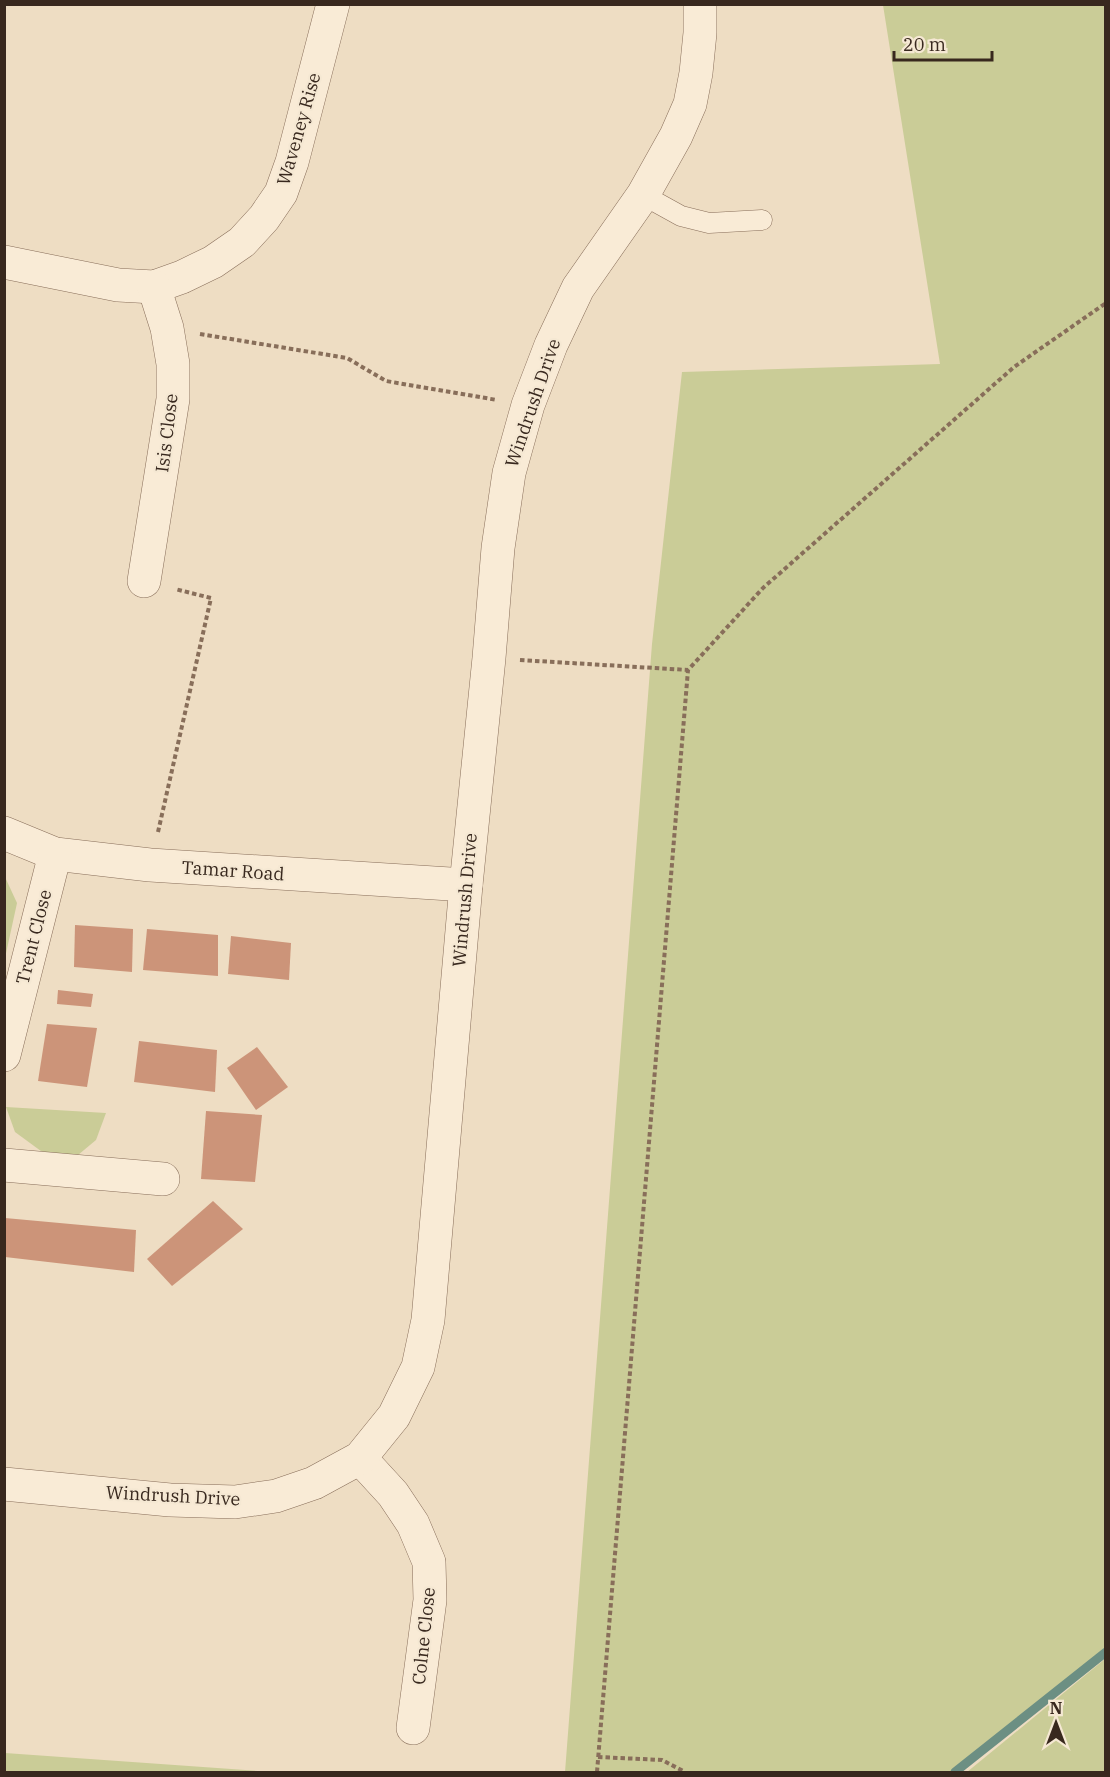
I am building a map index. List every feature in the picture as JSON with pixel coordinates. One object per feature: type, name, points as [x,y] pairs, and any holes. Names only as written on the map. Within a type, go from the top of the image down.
[{"type":"street","name":"Waveney Rise","points":[[4,262],[118,285],[153,287],[182,277],[213,262],[242,242],[270,210],[281,193],[292,162],[333,4]]},
{"type":"street","name":"Windrush Drive","points":[[4,1484],[170,1500],[235,1502],[276,1496],[314,1484],[360,1458],[394,1416],[414,1377],[428,1320],[466,885],[498,548],[508,473],[528,405],[551,345],[578,288],[643,195],[676,136],[690,104],[700,33],[700,4]]},
{"type":"street","name":"Isis Close","points":[[144,581],[173,399],[172,364],[167,328],[153,287]]},
{"type":"street","name":"Tamar Road","points":[[4,833],[55,854],[150,865],[466,885]]},
{"type":"street","name":"Trent Close","points":[[4,1055],[55,854]]},
{"type":"street","points":[[4,1165],[163,1179]]},
{"type":"street","name":"Colne Close","points":[[360,1458],[393,1494],[413,1524],[429,1562],[430,1600],[414,1728]]},
{"type":"lane","points":[[643,195],[681,216],[709,223],[762,220]]},
{"type":"path","points":[[597,1773],[688,670],[763,588],[1014,367],[1106,303]]},
{"type":"path","points":[[167,328],[347,358],[386,381],[528,405]]},
{"type":"path","points":[[144,581],[211,598],[150,865]]},
{"type":"path","points":[[489,658],[688,670]]},
{"type":"path","points":[[598,1757],[662,1760],[685,1773]]},
{"type":"green space","points":[[883,5],[1105,5],[1105,1650],[952,1772],[565,1772],[652,644],[682,372],[940,364]]},
{"type":"green space","points":[[5,877],[17,903],[5,958]]},
{"type":"green space","points":[[6,1107],[106,1113],[96,1140],[78,1155],[45,1154],[15,1132]]},
{"type":"green space","points":[[1105,1659],[1105,1772],[967,1772]]},
{"type":"green space","points":[[5,1753],[272,1772],[5,1772]]},
{"type":"building","points":[[75,925],[133,929],[132,972],[74,967]]},
{"type":"building","points":[[147,929],[218,935],[218,976],[143,970]]},
{"type":"building","points":[[231,936],[291,943],[289,980],[228,974]]},
{"type":"building","points":[[58,990],[93,994],[91,1007],[57,1004]]},
{"type":"building","points":[[47,1024],[97,1028],[87,1087],[38,1081]]},
{"type":"building","points":[[139,1041],[217,1050],[215,1092],[134,1082]]},
{"type":"building","points":[[257,1047],[288,1087],[256,1110],[227,1068]]},
{"type":"building","points":[[206,1111],[262,1115],[255,1182],[201,1179]]},
{"type":"building","points":[[213,1201],[243,1229],[172,1286],[147,1259]]},
{"type":"building","points":[[5,1218],[136,1230],[134,1272],[5,1257]]},
{"type":"waterway","points":[[955,1772],[1106,1652]]}]
